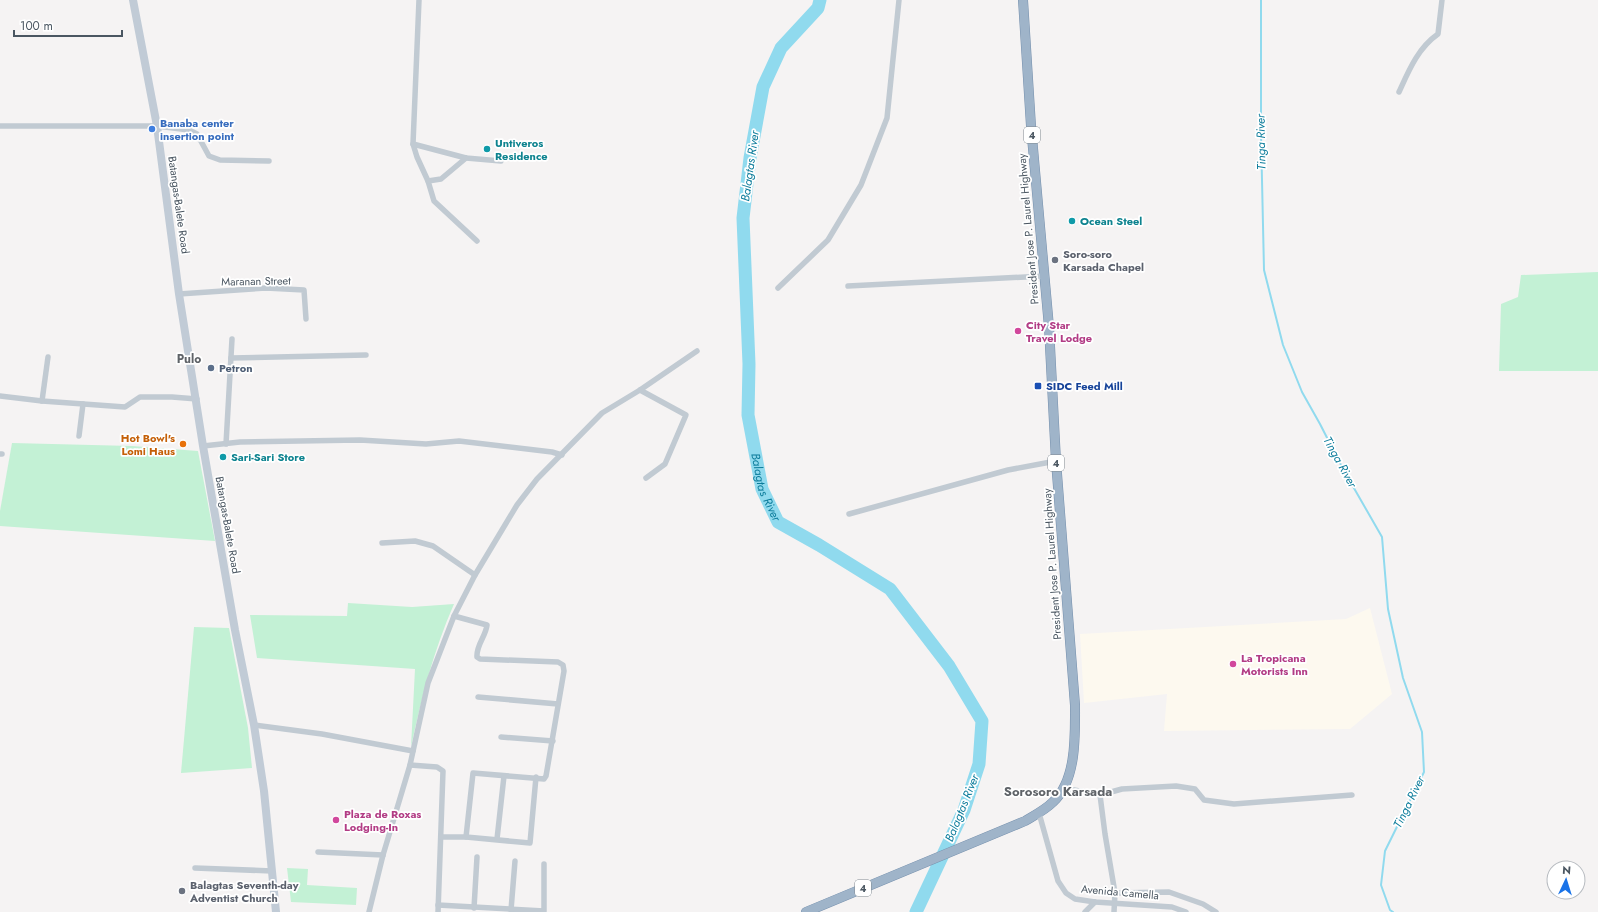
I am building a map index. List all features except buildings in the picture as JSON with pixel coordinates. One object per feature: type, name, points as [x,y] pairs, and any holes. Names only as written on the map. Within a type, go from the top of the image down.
[{"type":"highway","name":"President Jose P. Laurel Highway","points":[[806,912],[1025,821],[1054,802],[1064,788],[1069,777],[1075,730],[1075,705],[1056,461],[1049,327],[1029,102],[1023,0]]},
{"type":"main road","name":"Batangas-Balete Road","points":[[133,0],[157,126],[179,294],[197,399],[203,446],[235,630],[254,725],[264,791],[276,912]]},
{"type":"street","points":[[419,0],[413,144],[434,201],[477,241]]},
{"type":"street","points":[[778,288],[828,240],[861,185],[887,118],[899,0]]},
{"type":"street","points":[[1399,92],[1411,64],[1429,41],[1438,34],[1442,0]]},
{"type":"street","points":[[0,126],[157,126],[189,130],[197,134],[209,156],[220,160],[269,161]]},
{"type":"street","points":[[413,144],[466,158],[501,161]]},
{"type":"street","points":[[428,182],[441,179],[466,158]]},
{"type":"street","points":[[848,286],[1044,276]]},
{"type":"street","name":"Maranan Street","points":[[179,294],[266,288],[304,290],[306,319]]},
{"type":"street","points":[[226,444],[232,339]]},
{"type":"street","points":[[368,912],[383,855],[410,765],[428,683],[454,616],[475,575],[517,505],[537,479],[602,413],[640,390],[697,351]]},
{"type":"street","points":[[231,358],[366,355]]},
{"type":"street","points":[[42,401],[48,357]]},
{"type":"street","points":[[640,390],[686,415],[665,464],[646,478]]},
{"type":"street","points":[[0,396],[42,401],[125,407],[140,397],[197,399]]},
{"type":"street","points":[[79,436],[83,404]]},
{"type":"street","points":[[203,446],[240,442],[360,440],[426,444],[459,441],[562,454]]},
{"type":"street","points":[[848,514],[1008,470],[1056,461]]},
{"type":"street","points":[[382,543],[415,540],[433,546],[475,575]]},
{"type":"street","points":[[454,616],[487,625],[476,653],[476,657],[480,659],[558,662],[562,665],[564,671],[546,776],[544,779],[536,777],[473,773],[466,837]]},
{"type":"street","points":[[478,697],[558,704]]},
{"type":"street","points":[[254,725],[322,734],[413,751]]},
{"type":"street","points":[[501,737],[553,741]]},
{"type":"street","points":[[410,765],[437,767],[443,771],[438,912]]},
{"type":"street","points":[[497,839],[504,776]]},
{"type":"street","points":[[441,837],[497,839],[530,843],[536,777]]},
{"type":"street","points":[[1064,788],[1100,795],[1122,789],[1176,786],[1195,789],[1204,800],[1234,804],[1352,795]]},
{"type":"street","points":[[1100,795],[1115,893],[1114,912]]},
{"type":"street","name":"Avenida Camella","points":[[1039,813],[1058,881],[1066,893],[1075,899],[1115,904],[1172,907],[1186,912]]},
{"type":"street","points":[[318,852],[383,855]]},
{"type":"street","points":[[474,908],[477,857]]},
{"type":"street","points":[[511,910],[515,861]]},
{"type":"street","points":[[438,906],[544,911],[544,864]]},
{"type":"street","points":[[195,868],[272,871]]},
{"type":"street","points":[[1115,893],[1169,892],[1203,904],[1216,912]]},
{"type":"street","points":[[1085,912],[1096,902]]},
{"type":"shaded area","name":"La Tropicana Motorists Inn","points":[[1370,608],[1392,694],[1350,729],[1164,731],[1167,694],[1084,703],[1080,634],[1346,619]]},
{"type":"green space","points":[[1598,272],[1598,371],[1499,371],[1501,304],[1518,297],[1521,275]]},
{"type":"green space","points":[[12,443],[132,446],[198,451],[215,541],[0,526],[0,511]]},
{"type":"green space","points":[[348,603],[412,607],[454,604],[440,639],[429,674],[411,747],[415,669],[257,658],[250,615],[347,616]]},
{"type":"green space","points":[[194,627],[229,628],[248,728],[252,768],[181,773]]},
{"type":"green space","points":[[287,868],[308,869],[307,885],[357,888],[356,905],[291,902]]},
{"type":"waterway","name":"Balagtas River","points":[[820,0],[818,8],[781,48],[763,87],[750,158],[743,218],[749,364],[748,415],[762,489],[778,522],[819,545],[890,589],[949,666],[982,721],[979,764],[964,810],[916,912]]},
{"type":"waterway","name":"Tinga River","points":[[1261,0],[1261,135],[1264,270],[1283,345],[1302,392],[1343,469],[1382,537],[1388,609],[1403,678],[1422,732],[1424,772],[1385,851],[1381,885],[1390,910],[1393,912]]},
{"type":"place","name":"Banaba center insertion point","points":[[152,129]]},
{"type":"place","name":"Untiveros Residence","points":[[487,149]]},
{"type":"place","name":"Ocean Steel","points":[[1072,221]]},
{"type":"place","name":"Soro-soro Karsada Chapel","points":[[1055,260]]},
{"type":"place","name":"City Star Travel Lodge","points":[[1018,331]]},
{"type":"place","name":"Petron","points":[[211,368]]},
{"type":"place","name":"SIDC Feed Mill","points":[[1038,386]]},
{"type":"place","name":"Hot Bowl's Lomi Haus","points":[[183,444]]},
{"type":"place","name":"Sari-Sari Store","points":[[223,457]]},
{"type":"place","name":"La Tropicana Motorists Inn","points":[[1233,664]]},
{"type":"place","name":"Plaza de Roxas Lodging-In","points":[[336,820]]},
{"type":"place","name":"Balagtas Seventh-day Adventist Church","points":[[182,891]]},
{"type":"district","name":"Pulo","points":[[189,359]]},
{"type":"district","name":"Sorosoro Karsada","points":[[1058,791]]}]
